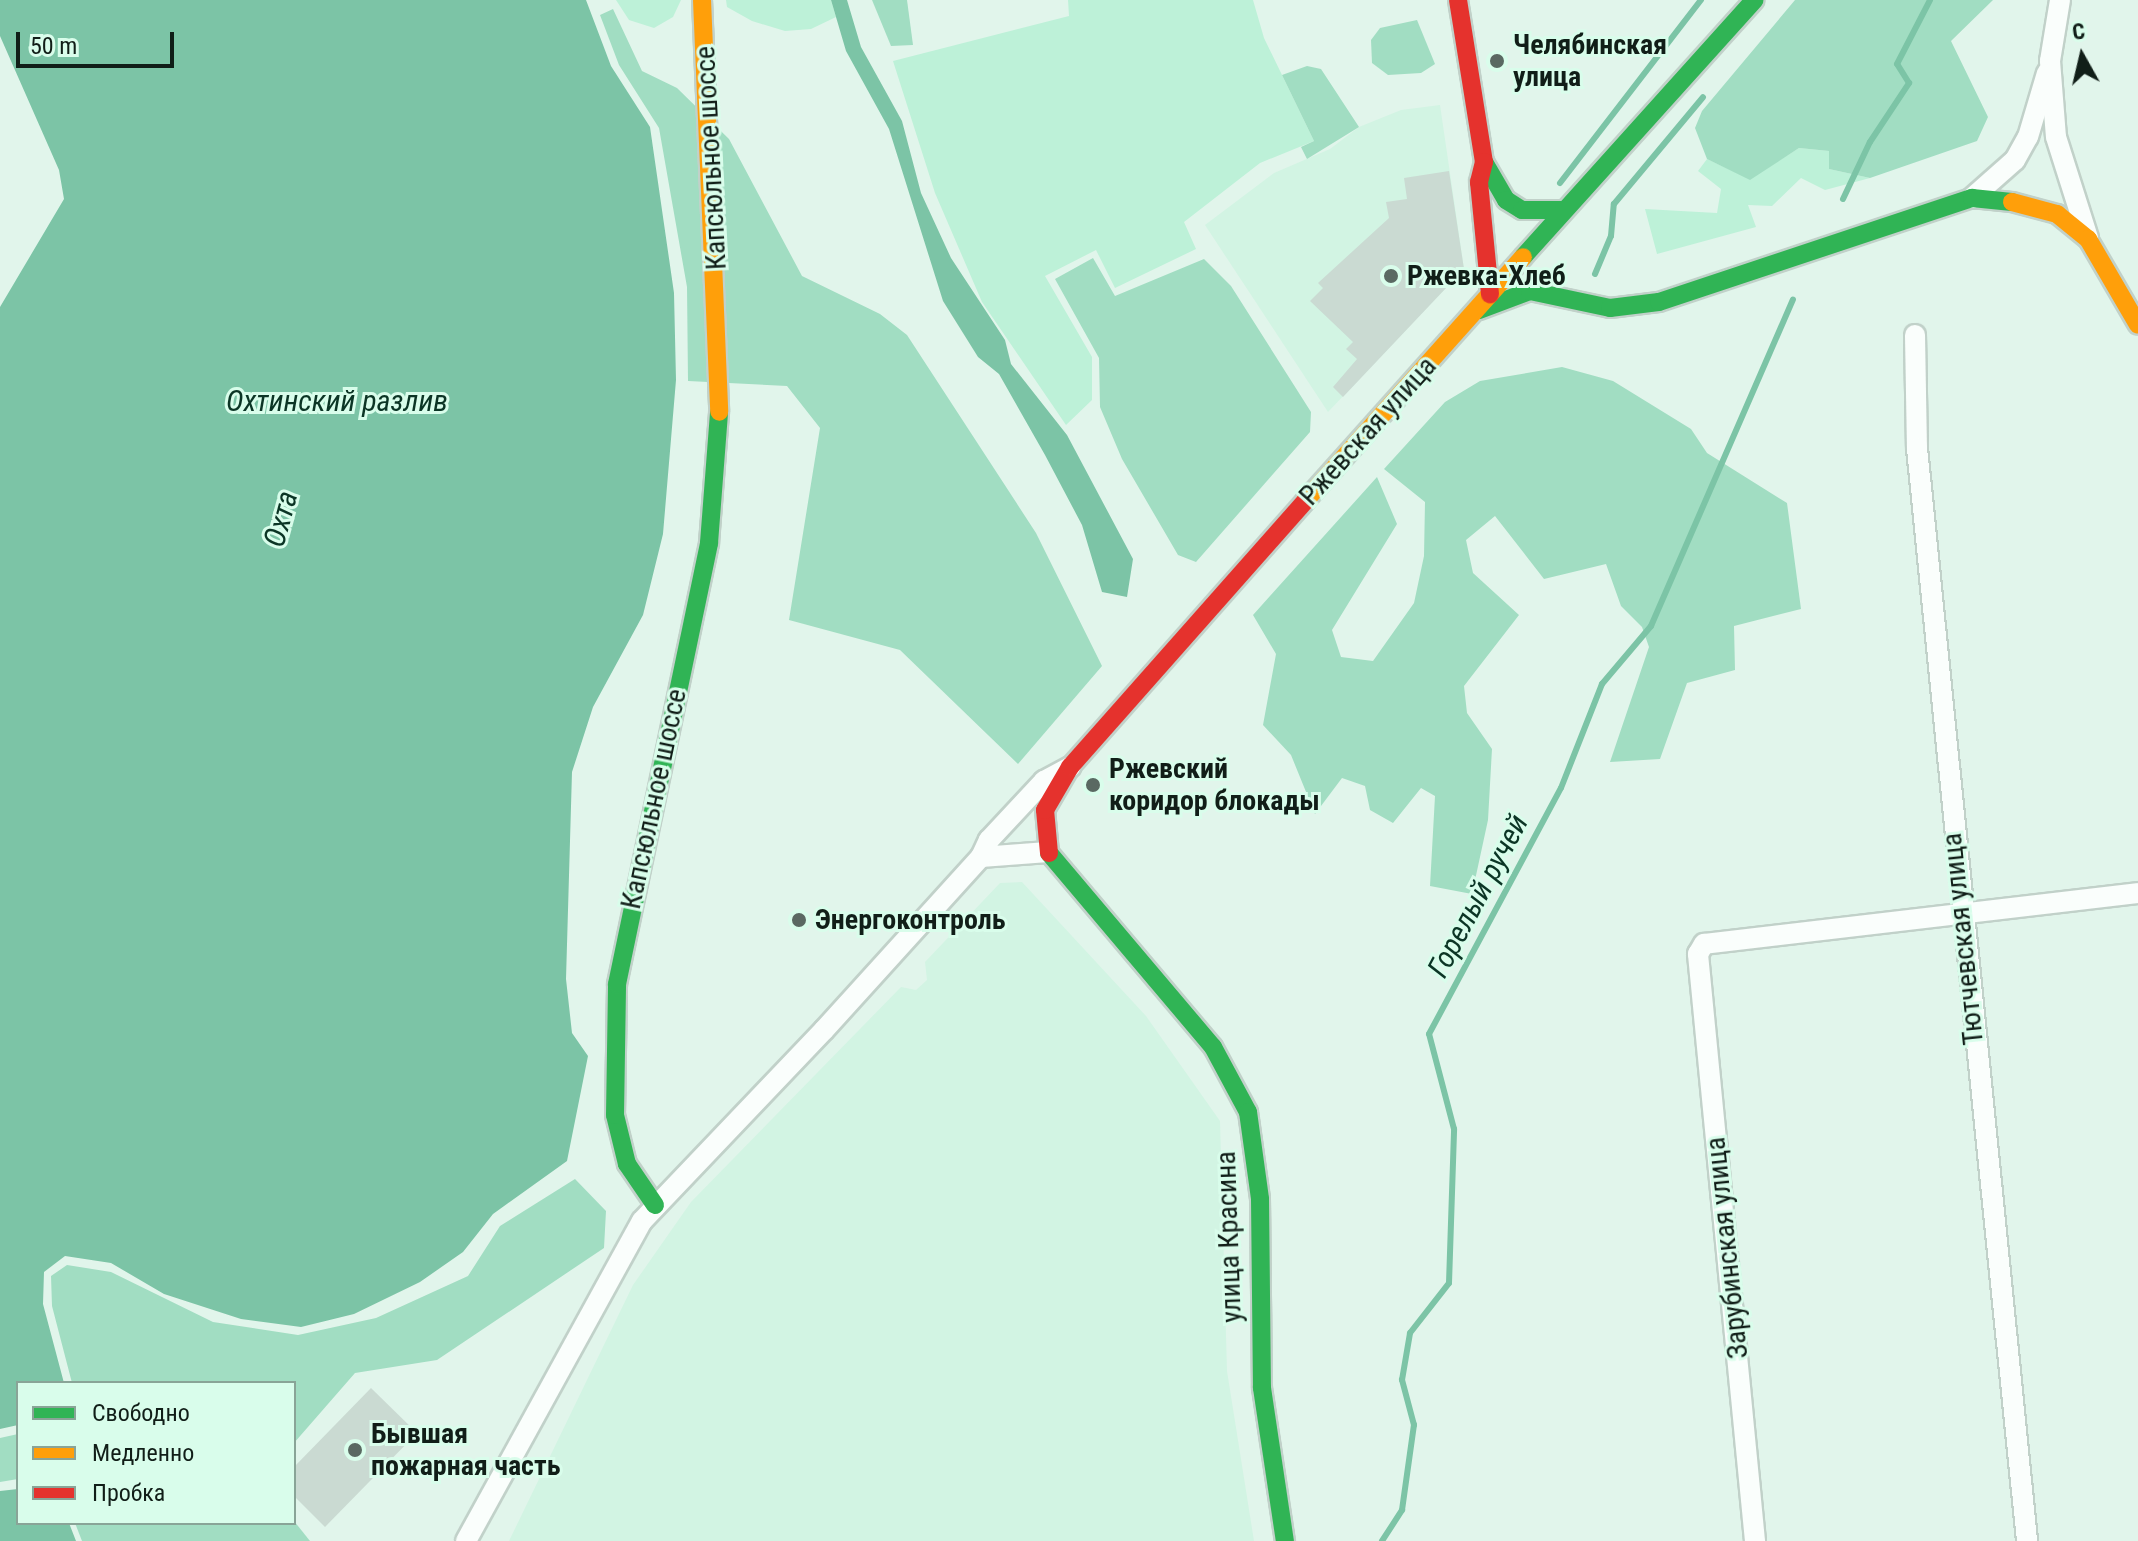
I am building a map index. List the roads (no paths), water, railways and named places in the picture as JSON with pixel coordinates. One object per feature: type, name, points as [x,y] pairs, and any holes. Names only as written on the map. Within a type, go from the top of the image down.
[{"type":"main road","name":"Капсюльное шоссе","points":[[655,1205],[627,1164],[615,1115],[614,1058],[617,984],[720,460],[715,199],[702,0]]},
{"type":"main road","points":[[1458,0],[1484,162],[1506,200],[1522,210],[1563,210]]},
{"type":"main road","name":"Ржевская улица","points":[[1070,767],[1563,210],[1754,0]]},
{"type":"main road","points":[[1484,162],[1479,182],[1490,294]]},
{"type":"main road","points":[[1475,312],[1530,291],[1610,308],[1659,302],[1972,198],[2035,204],[2088,239],[2138,325]]},
{"type":"main road","name":"улица Красина","points":[[1070,767],[1045,810],[1048,852],[1067,882],[1213,1047],[1248,1112],[1260,1199],[1262,1388],[1285,1541]]},
{"type":"street","points":[[1972,198],[2015,160],[2028,137],[2050,61],[2060,0]]},
{"type":"street","points":[[2050,61],[2063,166],[2088,239]]},
{"type":"street","name":"Тютчевская улица","points":[[1915,335],[1917,448],[1960,912],[2027,1541]]},
{"type":"street","name":"Ржевская улица","points":[[655,1205],[981,857],[1044,781],[1070,767]]},
{"type":"street","points":[[981,857],[1048,852]]},
{"type":"street","points":[[1960,912],[2138,893]]},
{"type":"street","name":"Зарубинская улица","points":[[1755,1541],[1698,954],[1704,944],[1719,938],[1960,912]]},
{"type":"street","points":[[466,1541],[616,1264],[655,1205]]},
{"type":"water","name":"Охтинский разлив","points":[[0,0],[586,0],[611,66],[650,127],[674,293],[676,380],[663,534],[643,615],[593,707],[572,772],[566,979],[572,1033],[588,1056],[567,1161],[493,1214],[463,1252],[420,1282],[354,1314],[301,1327],[241,1319],[164,1294],[111,1263],[65,1256],[44,1272],[43,1304],[63,1381],[16,1381],[16,1425],[0,1429],[0,307],[64,199],[59,170],[0,36]]},
{"type":"water","points":[[831,0],[847,0],[861,47],[902,121],[921,193],[951,258],[1005,340],[1011,364],[1067,435],[1133,559],[1127,597],[1102,592],[1082,525],[1045,455],[999,374],[978,357],[943,301],[889,129],[846,51]]},
{"type":"water","points":[[16,1489],[16,1525],[70,1525],[76,1541],[0,1541],[0,1491]]},
{"type":"waterway","points":[[1560,183],[1701,0]]},
{"type":"waterway","name":"Горелый ручей","points":[[1843,199],[1870,142],[1909,83],[1897,64],[1930,0]]},
{"type":"waterway","points":[[1595,274],[1611,236],[1614,204],[1703,97]]},
{"type":"waterway","name":"Горелый ручей","points":[[1382,1541],[1402,1510],[1414,1425],[1402,1380],[1410,1333],[1449,1283],[1454,1129],[1429,1034],[1561,788],[1602,684],[1651,626],[1793,300]]},
{"type":"place","name":"Челябинская улица","points":[[1497,61]]},
{"type":"place","name":"Ржевка-Хлеб","points":[[1391,276]]},
{"type":"place","name":"Ржевский коридор блокады","points":[[1093,785]]},
{"type":"place","name":"Энергоконтроль","points":[[799,920]]},
{"type":"place","name":"Бывшая пожарная часть","points":[[355,1450]]},
{"type":"water label","name":"Охта","points":[[281,519]]}]
